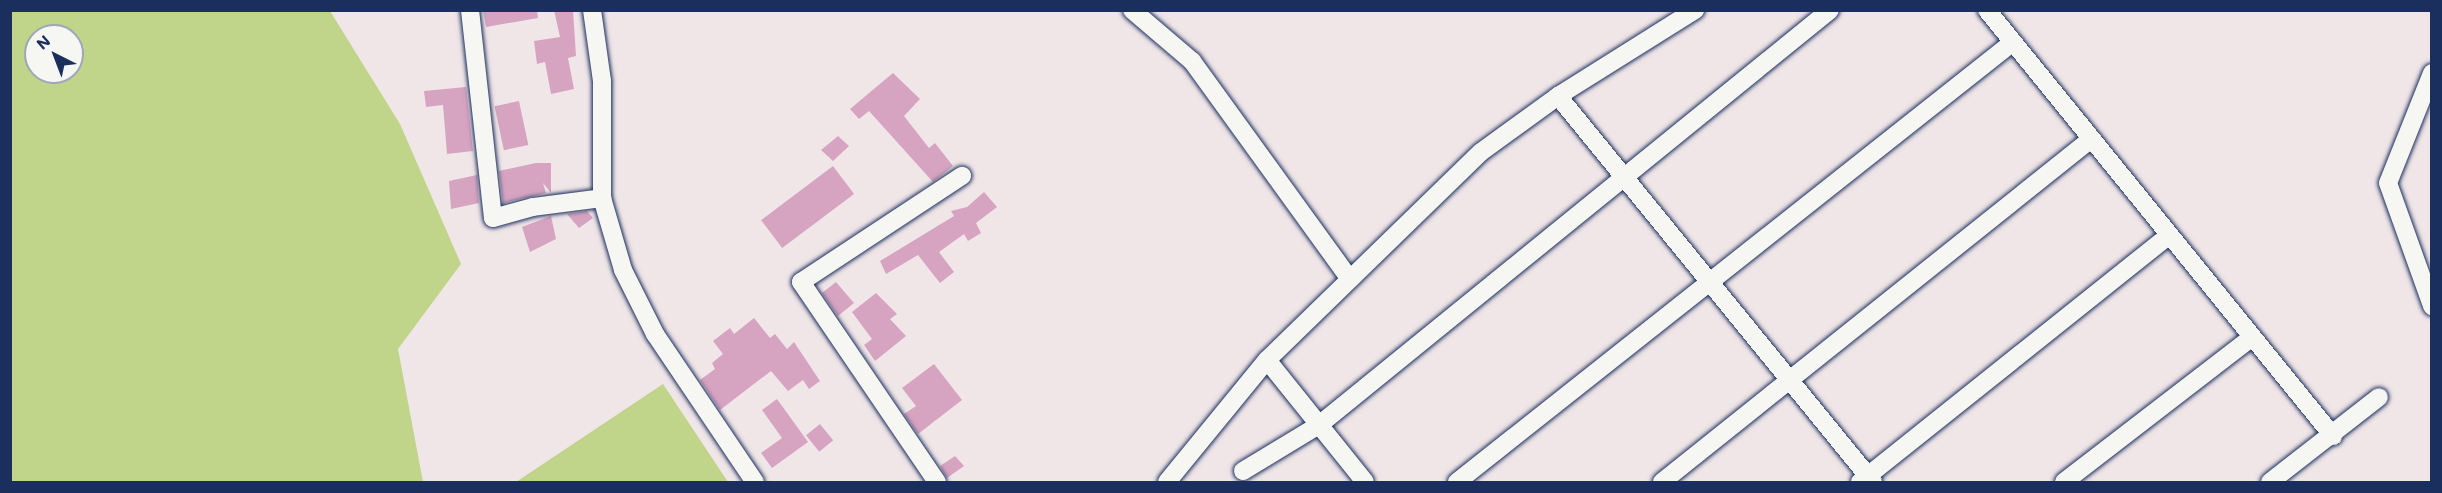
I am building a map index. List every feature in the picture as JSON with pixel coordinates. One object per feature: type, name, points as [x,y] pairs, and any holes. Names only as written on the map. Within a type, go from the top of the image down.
[{"type":"street","points":[[470,10],[493,218],[533,207],[602,198]]},
{"type":"street","points":[[592,10],[602,81],[602,198],[623,270],[655,334],[755,483]]},
{"type":"street","points":[[1132,10],[1191,61],[1350,279]]},
{"type":"street","points":[[1167,483],[1267,360],[1481,152],[1558,96],[1695,10]]},
{"type":"street","points":[[1242,471],[1318,425],[1622,175],[1830,10]]},
{"type":"street","points":[[1987,10],[2333,436]]},
{"type":"street","points":[[1457,483],[1711,284],[2013,42]]},
{"type":"street","points":[[2432,73],[2388,183],[2432,306]]},
{"type":"street","points":[[1558,96],[1789,379],[1867,480],[2169,235]]},
{"type":"street","points":[[1662,483],[2091,139]]},
{"type":"street","points":[[937,483],[801,282],[962,176]]},
{"type":"street","points":[[2064,483],[2253,337]]},
{"type":"street","points":[[1267,360],[1365,483]]},
{"type":"street","points":[[2270,483],[2333,436],[2379,397]]},
{"type":"green space","points":[[10,11],[330,11],[400,124],[461,264],[398,349],[423,482],[11,482]]},
{"type":"green space","points":[[663,384],[728,482],[516,482]]},
{"type":"building","points":[[483,10],[537,10],[538,18],[486,27]]},
{"type":"building","points":[[554,10],[573,10],[576,56],[568,58],[574,89],[551,94],[545,62],[537,64],[534,41],[560,37]]},
{"type":"building","points":[[893,73],[920,99],[904,116],[929,148],[935,143],[953,166],[933,182],[869,111],[859,119],[850,109]]},
{"type":"building","points":[[466,87],[473,151],[447,154],[443,105],[426,107],[424,91]]},
{"type":"building","points":[[519,101],[528,145],[504,150],[495,106]]},
{"type":"building","points":[[838,136],[849,146],[833,161],[821,150]]},
{"type":"building","points":[[536,163],[551,163],[551,193],[543,183],[546,193],[503,203],[499,171]]},
{"type":"building","points":[[833,166],[854,194],[782,248],[761,220]]},
{"type":"building","points":[[477,175],[479,203],[451,209],[449,181]]},
{"type":"building","points":[[984,192],[997,207],[976,223],[981,233],[968,241],[964,234],[939,252],[954,272],[940,283],[918,255],[886,274],[880,261],[954,216],[951,211],[967,207]]},
{"type":"building","points":[[587,211],[593,218],[579,228],[567,214]]},
{"type":"building","points":[[551,216],[556,239],[530,252],[522,227]]},
{"type":"building","points":[[836,282],[854,303],[838,316],[822,293]]},
{"type":"building","points":[[876,293],[897,314],[890,319],[906,336],[875,361],[864,345],[872,339],[852,312]]},
{"type":"building","points":[[754,318],[770,338],[775,334],[787,349],[794,342],[820,381],[809,389],[803,380],[788,391],[771,371],[720,410],[700,380],[715,369],[712,363],[723,354],[713,341],[730,328],[734,334]]},
{"type":"building","points":[[934,364],[962,400],[918,434],[904,414],[916,406],[902,388]]},
{"type":"building","points":[[777,399],[808,442],[772,468],[761,453],[782,438],[762,410]]},
{"type":"building","points":[[820,424],[833,440],[819,452],[806,435]]},
{"type":"building","points":[[955,456],[964,466],[947,478],[940,466]]}]
